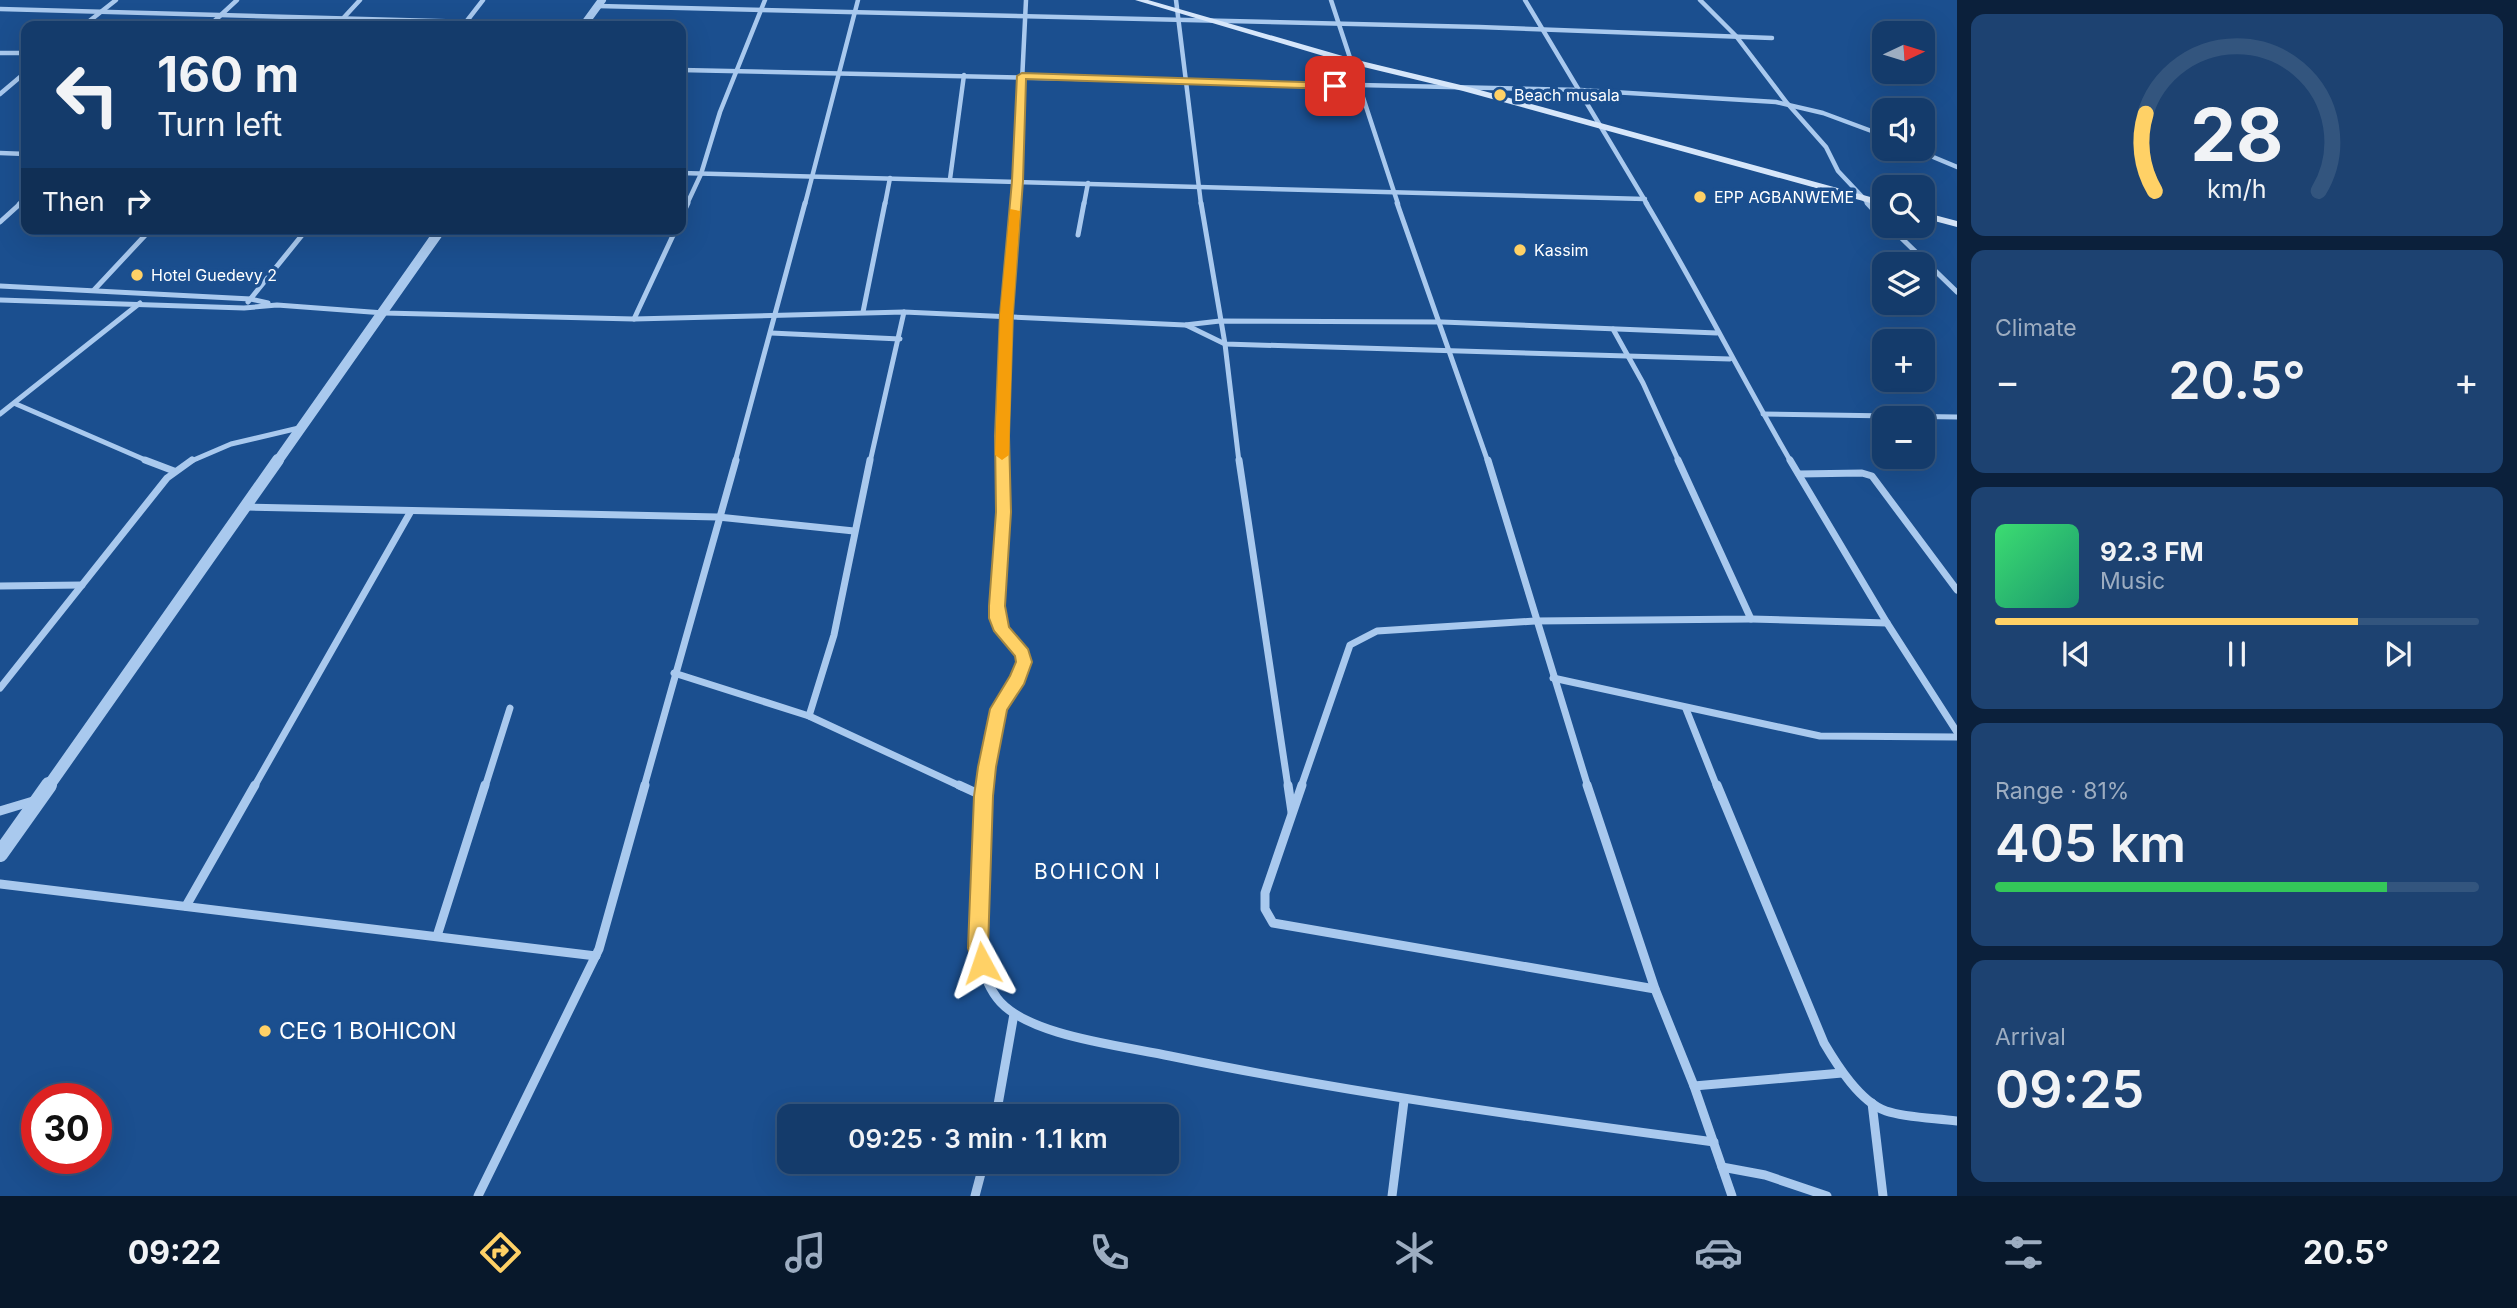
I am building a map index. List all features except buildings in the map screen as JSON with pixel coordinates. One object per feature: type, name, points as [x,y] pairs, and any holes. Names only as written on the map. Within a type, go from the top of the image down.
[{"type":"main road","points":[[1139,0],[1179,16],[1216,21],[1350,61],[1466,89],[1872,200]]},
{"type":"main road","points":[[1935,218],[1957,224]]},
{"type":"street","points":[[90,21],[116,0]]},
{"type":"street","points":[[214,21],[237,0]]},
{"type":"street","points":[[340,21],[360,0]]},
{"type":"street","points":[[467,21],[482,0]]},
{"type":"street","points":[[686,207],[701,174],[736,72],[765,0]]},
{"type":"street","points":[[478,1196],[596,956],[771,333],[858,0]]},
{"type":"street","points":[[1026,0],[1018,181],[1006,314],[1002,436],[1003,512],[997,618],[1003,631],[1022,653],[1024,662],[1018,679],[999,709],[984,796],[978,948],[985,978],[995,996],[1014,1014],[1056,1030],[1248,1073],[1404,1101],[1714,1142]]},
{"type":"street","points":[[1176,0],[1188,82],[1198,186],[1225,344],[1239,464],[1292,813]]},
{"type":"street","points":[[1331,0],[1393,192],[1475,418],[1535,621],[1655,989],[1694,1086],[1731,1196]]},
{"type":"street","points":[[1525,0],[1646,199],[1730,359],[1887,623],[1957,734]]},
{"type":"street","points":[[1700,0],[1736,36],[1787,103],[1826,147],[1838,171],[1872,209]]},
{"type":"street","points":[[587,21],[600,3],[854,15],[1025,18],[1179,16]]},
{"type":"street","points":[[0,9],[404,21]]},
{"type":"street","points":[[1216,21],[1543,28],[1772,38]]},
{"type":"street","points":[[0,53],[21,53]]},
{"type":"street","points":[[686,70],[1580,90],[1787,103],[1828,114],[1872,131]]},
{"type":"street","points":[[950,179],[964,75]]},
{"type":"street","points":[[0,94],[21,76]]},
{"type":"street","points":[[0,153],[21,154]]},
{"type":"street","points":[[1935,158],[1957,167]]},
{"type":"street","points":[[686,173],[1646,199]]},
{"type":"street","points":[[863,313],[890,178]]},
{"type":"street","points":[[1079,235],[1088,183]]},
{"type":"street","points":[[0,222],[21,203]]},
{"type":"street","points":[[94,290],[145,235]]},
{"type":"street","points":[[244,308],[302,235]]},
{"type":"street","points":[[0,854],[437,235]]},
{"type":"street","points":[[634,319],[673,235]]},
{"type":"street","points":[[1901,238],[1957,292]]},
{"type":"street","points":[[0,286],[251,299],[277,305],[384,313],[634,319],[904,312],[1006,314],[1185,325],[1220,321],[1442,323],[1717,333]]},
{"type":"street","points":[[3,300],[19,287]]},
{"type":"street","points":[[3,300],[244,308],[277,305]]},
{"type":"street","points":[[0,414],[16,404],[140,303]]},
{"type":"street","points":[[809,716],[834,635],[854,531],[900,339],[904,312]]},
{"type":"street","points":[[1185,325],[1225,344],[1730,359]]},
{"type":"street","points":[[1613,329],[1643,383],[1751,619]]},
{"type":"street","points":[[771,333],[900,339]]},
{"type":"street","points":[[16,404],[107,445],[174,471]]},
{"type":"street","points":[[1763,414],[1957,417]]},
{"type":"street","points":[[0,688],[174,471],[204,451],[304,426]]},
{"type":"street","points":[[1799,474],[1872,476],[1957,590]]},
{"type":"street","points":[[247,507],[718,517],[854,531]]},
{"type":"street","points":[[186,906],[411,511]]},
{"type":"street","points":[[0,586],[82,585]]},
{"type":"street","points":[[1655,989],[1273,923],[1265,909],[1265,893],[1350,645],[1377,631],[1535,621],[1751,619],[1887,623]]},
{"type":"street","points":[[674,673],[809,716],[984,796]]},
{"type":"street","points":[[1553,678],[1820,736],[1957,734]]},
{"type":"street","points":[[437,936],[510,708]]},
{"type":"street","points":[[1686,709],[1779,938],[1824,1043],[1842,1073],[1872,1103],[1886,1111],[1957,1121]]},
{"type":"street","points":[[0,811],[39,799]]},
{"type":"street","points":[[0,884],[596,956]]},
{"type":"street","points":[[998,1104],[1014,1014]]},
{"type":"street","points":[[1694,1086],[1842,1073]]},
{"type":"street","points":[[1392,1196],[1404,1101]]},
{"type":"street","points":[[1872,1103],[1883,1196]]},
{"type":"street","points":[[1722,1167],[1765,1175],[1827,1196]]},
{"type":"street","points":[[975,1196],[981,1174]]},
{"type":"slow traffic","points":[[1002,455],[1006,314],[1014,211]]},
{"type":"place","name":"Beach musala","points":[[1500,95]]},
{"type":"place","name":"EPP AGBANWEME","points":[[1700,197]]},
{"type":"place","name":"Kassim","points":[[1520,250]]},
{"type":"place","name":"Hotel Guedevy 2","points":[[137,275]]},
{"type":"place","name":"CEG 1 BOHICON","points":[[265,1031]]},
{"type":"district","name":"BOHICON I","points":[[1098,872]]},
{"type":"route","points":[[982,963],[978,948],[987,767],[999,709],[1018,679],[1024,662],[1022,653],[1003,631],[997,618],[1003,512],[1002,436],[1006,314],[1018,181],[1022,76],[1335,86]]}]
